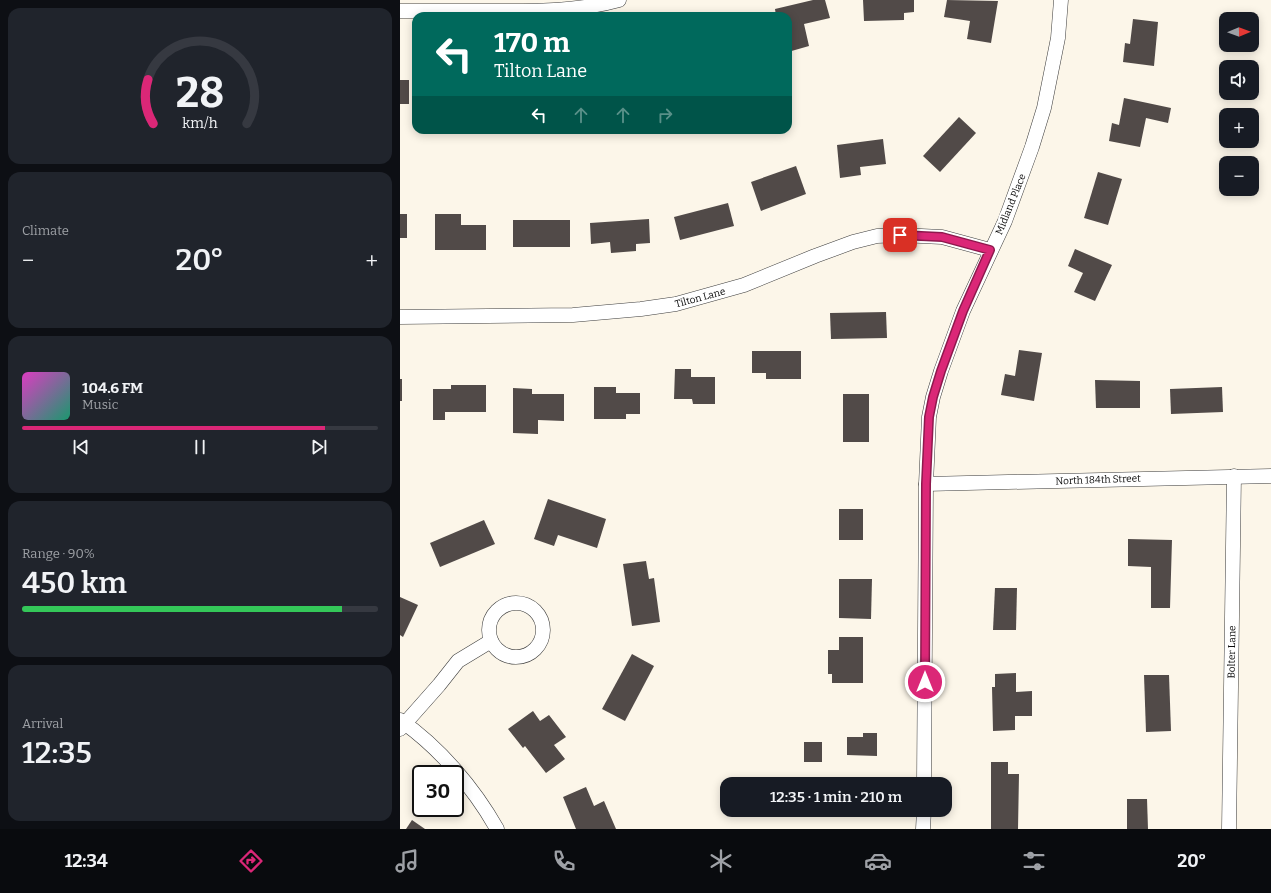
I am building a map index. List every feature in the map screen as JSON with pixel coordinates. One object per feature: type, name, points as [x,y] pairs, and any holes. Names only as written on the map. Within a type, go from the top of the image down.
[{"type":"street","points":[[400,11],[517,11],[577,9],[619,0]]},
{"type":"street","name":"Midland Place","points":[[924,777],[926,484],[929,417],[941,371],[963,311],[990,250],[1005,221],[1032,147],[1044,108],[1058,38],[1061,0]]},
{"type":"street","name":"Tilton Lane","points":[[400,317],[573,316],[676,304],[744,285],[853,242],[877,236],[900,235],[942,237],[990,250]]},
{"type":"street","name":"Bolter Lane","points":[[1229,829],[1234,476]]},
{"type":"street","name":"North 184th Street","points":[[926,484],[1271,476]]},
{"type":"street","points":[[491,641],[458,661],[439,685],[401,724],[441,754],[464,780],[488,813],[497,829]]},
{"type":"street","points":[[923,829],[924,817]]},
{"type":"building","points":[[813,0],[825,0],[830,18],[804,24],[809,46],[792,51],[792,12],[775,12],[775,9]]},
{"type":"building","points":[[863,0],[914,0],[914,12],[904,13],[904,20],[864,21]]},
{"type":"building","points":[[947,0],[998,1],[991,43],[967,39],[970,21],[944,17]]},
{"type":"building","points":[[1133,19],[1158,22],[1154,66],[1123,62],[1125,43],[1130,44]]},
{"type":"building","points":[[400,80],[409,80],[409,104],[400,104]]},
{"type":"building","points":[[1124,98],[1171,108],[1168,123],[1146,118],[1140,147],[1109,141],[1112,123],[1119,125]]},
{"type":"building","points":[[959,117],[976,133],[940,172],[923,156]]},
{"type":"building","points":[[883,139],[886,164],[860,167],[861,175],[840,178],[837,145]]},
{"type":"building","points":[[796,166],[806,194],[761,211],[751,182]]},
{"type":"building","points":[[1098,172],[1122,179],[1108,225],[1084,218]]},
{"type":"building","points":[[728,203],[734,226],[680,240],[674,217]]},
{"type":"building","points":[[400,214],[407,214],[407,238],[400,238]]},
{"type":"building","points":[[435,214],[461,214],[461,225],[486,225],[486,250],[435,250]]},
{"type":"building","points":[[649,219],[650,243],[636,244],[636,251],[611,253],[610,242],[591,244],[590,223]]},
{"type":"building","points":[[513,220],[570,220],[570,247],[513,247]]},
{"type":"building","points":[[1075,249],[1112,265],[1095,301],[1074,292],[1083,273],[1068,266]]},
{"type":"building","points":[[886,312],[887,338],[831,339],[830,313]]},
{"type":"building","points":[[1019,350],[1042,353],[1034,401],[1001,395],[1005,374],[1015,376]]},
{"type":"building","points":[[752,351],[801,351],[801,379],[766,379],[766,373],[752,373]]},
{"type":"building","points":[[675,369],[691,369],[691,377],[715,377],[715,404],[693,404],[692,399],[674,399]]},
{"type":"building","points":[[400,379],[402,379],[402,401],[400,401]]},
{"type":"building","points":[[1095,380],[1140,381],[1140,408],[1096,408]]},
{"type":"building","points":[[451,385],[486,385],[486,412],[445,412],[445,420],[433,420],[433,389],[451,389]]},
{"type":"building","points":[[594,387],[616,387],[616,393],[640,393],[640,414],[626,414],[626,419],[594,419]]},
{"type":"building","points":[[1222,387],[1223,412],[1171,414],[1170,389]]},
{"type":"building","points":[[513,388],[532,389],[532,394],[564,394],[564,421],[538,420],[538,434],[513,433]]},
{"type":"building","points":[[843,394],[869,394],[869,442],[843,442]]},
{"type":"building","points":[[548,499],[606,519],[597,548],[558,535],[554,546],[534,539]]},
{"type":"building","points":[[839,509],[863,509],[863,540],[839,540]]},
{"type":"building","points":[[484,520],[495,544],[440,567],[430,543]]},
{"type":"building","points":[[1128,539],[1172,540],[1170,608],[1151,608],[1151,567],[1128,566]]},
{"type":"building","points":[[646,561],[649,579],[654,578],[660,622],[632,626],[623,564]]},
{"type":"building","points":[[839,579],[872,579],[871,619],[839,618]]},
{"type":"building","points":[[995,588],[1017,588],[1016,630],[993,630]]},
{"type":"building","points":[[400,597],[418,605],[403,637],[400,635]]},
{"type":"building","points":[[839,637],[863,637],[863,683],[832,683],[832,674],[828,674],[828,650],[839,650]]},
{"type":"building","points":[[632,654],[654,666],[625,721],[602,709]]},
{"type":"building","points":[[1016,673],[1016,692],[1032,691],[1032,716],[1015,716],[1015,730],[993,731],[992,687],[995,687],[995,674]]},
{"type":"building","points":[[1144,675],[1169,675],[1171,731],[1146,732]]},
{"type":"building","points":[[533,711],[540,721],[549,715],[566,737],[554,745],[565,759],[546,773],[525,746],[523,748],[508,729]]},
{"type":"building","points":[[863,733],[877,733],[877,756],[847,755],[847,737],[863,737]]},
{"type":"building","points":[[804,742],[822,742],[822,762],[804,762]]},
{"type":"building","points":[[991,762],[1008,762],[1008,774],[1019,774],[1018,829],[991,829]]},
{"type":"building","points":[[586,787],[594,806],[604,801],[616,829],[576,829],[563,797]]},
{"type":"building","points":[[1127,799],[1147,799],[1148,829],[1127,829]]},
{"type":"building","points":[[412,820],[425,829],[406,829]]},
{"type":"route","points":[[900,235],[942,237],[990,250],[963,311],[941,371],[929,417],[926,484],[925,682]]}]
